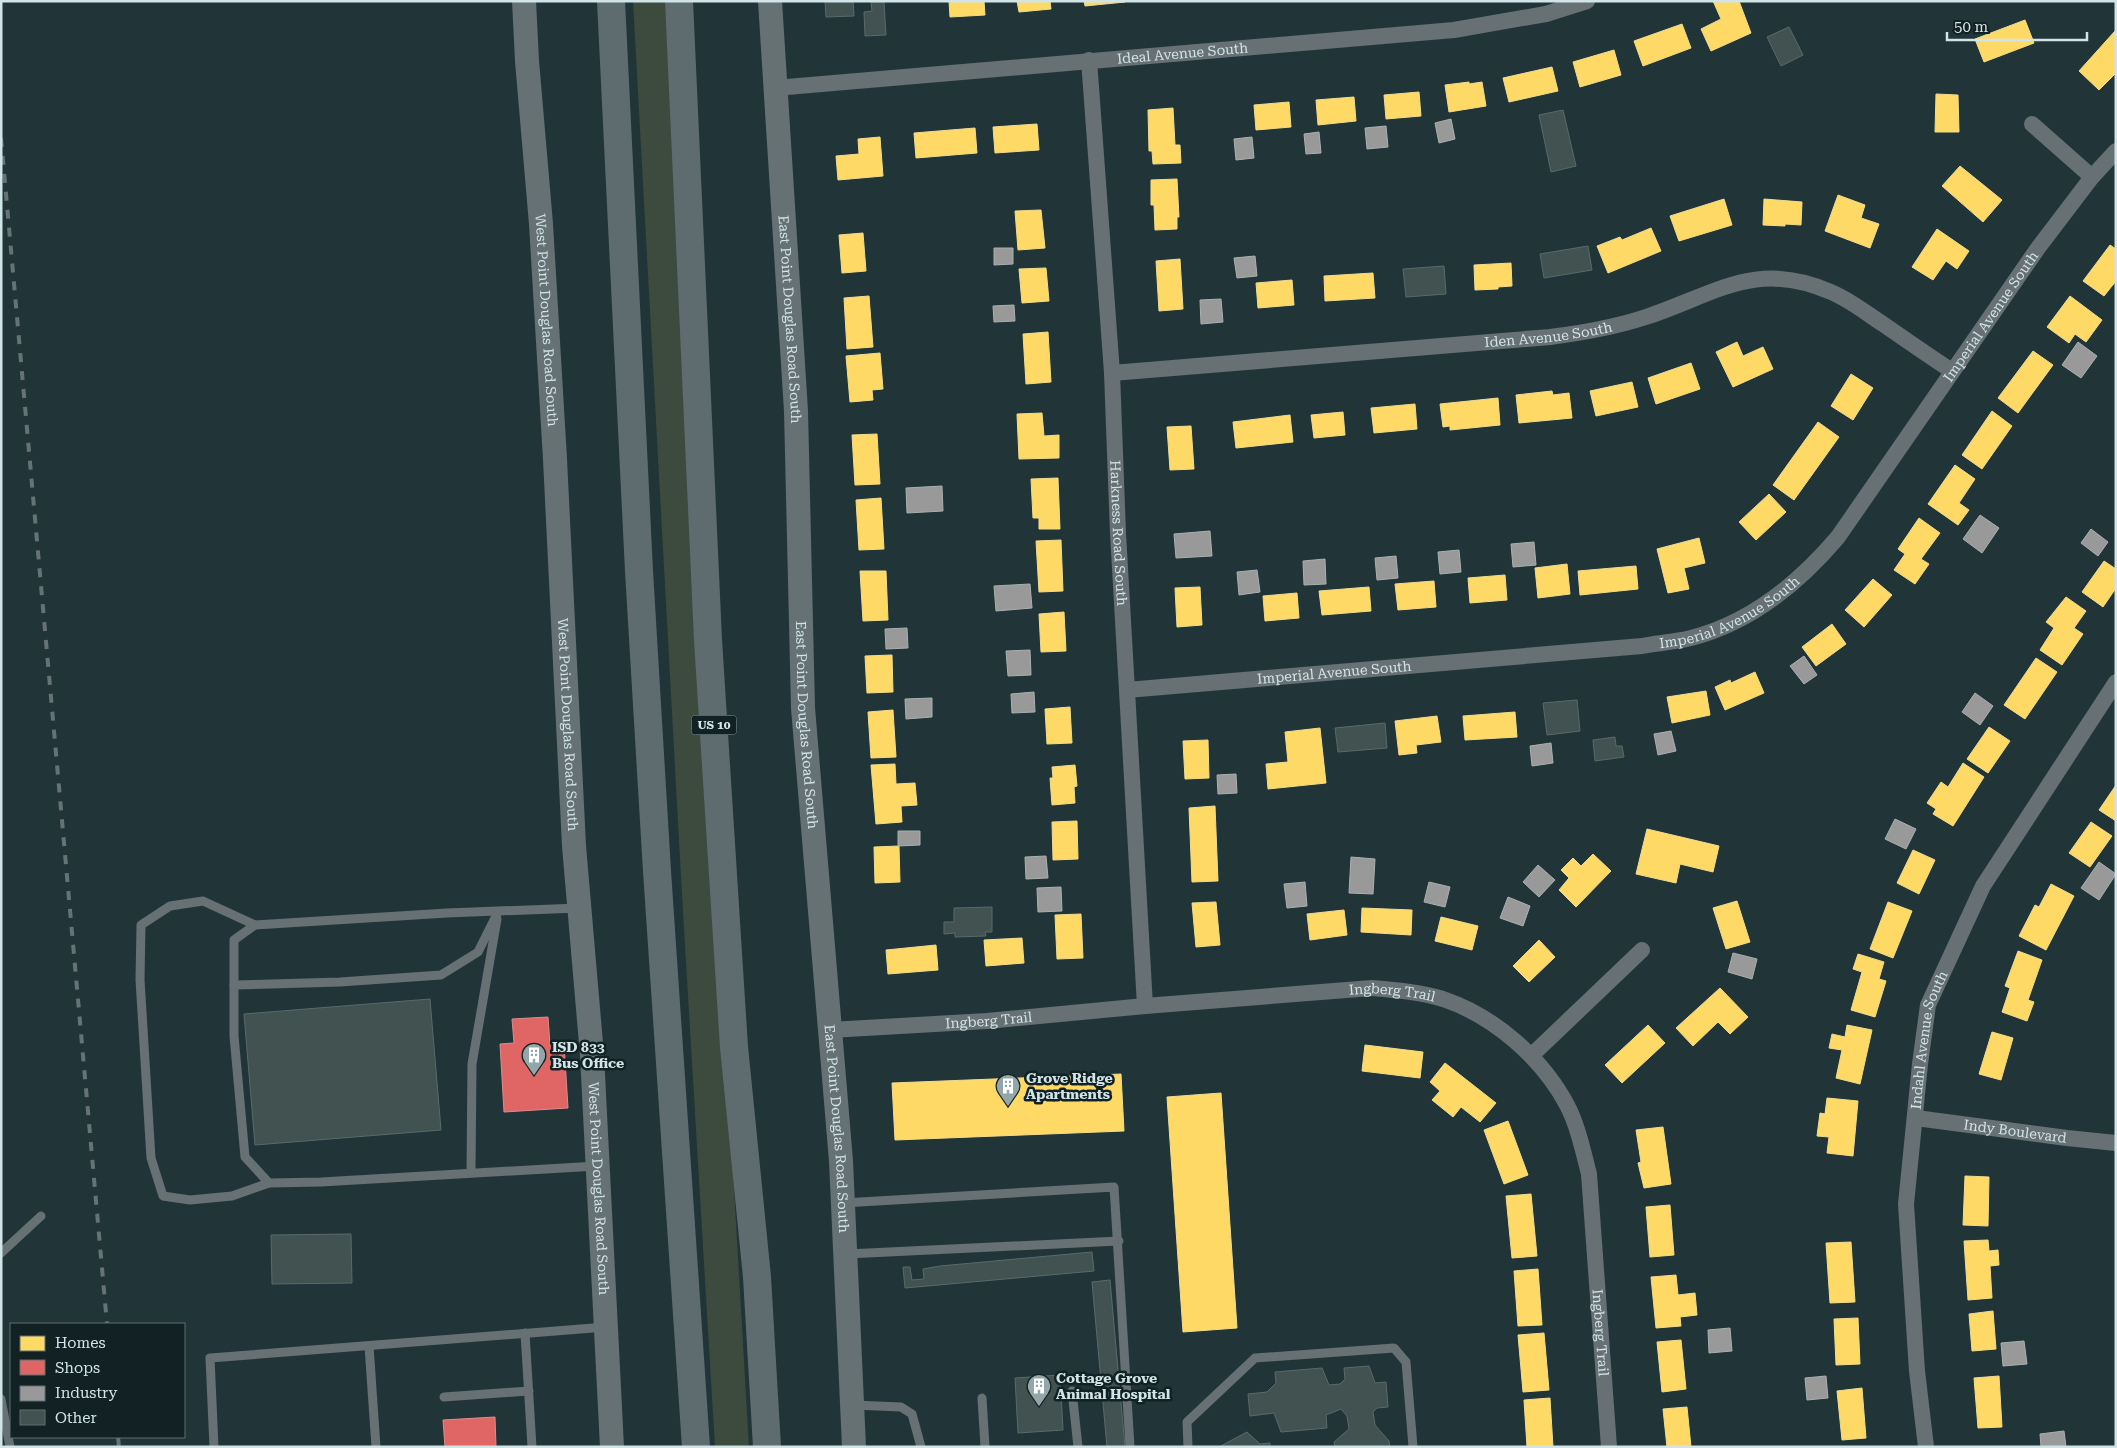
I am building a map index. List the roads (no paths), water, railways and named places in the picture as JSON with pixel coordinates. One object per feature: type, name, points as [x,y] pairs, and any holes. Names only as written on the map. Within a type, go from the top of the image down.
[{"type":"highway","points":[[611,1],[640,581],[696,1447]]},
{"type":"highway","name":"US 10","points":[[679,1],[708,640],[734,1047],[757,1277],[767,1447]]},
{"type":"street","name":"West Point Douglas Road South","points":[[524,1],[556,459],[574,846],[592,1056],[612,1447]]},
{"type":"street","name":"East Point Douglas Road South","points":[[770,1],[796,411],[803,708],[830,1030],[842,1203],[854,1447]]},
{"type":"street","name":"Ideal Avenue South","points":[[775,88],[1454,30],[1546,14],[1587,1]]},
{"type":"street","name":"Harkness Road South","points":[[1089,60],[1112,373],[1118,533],[1145,1006]]},
{"type":"street","points":[[2032,124],[2092,177]]},
{"type":"street","name":"Imperial Avenue South","points":[[1127,690],[1642,646],[1692,638],[1732,623],[1764,605],[1792,584],[1838,538],[2038,248],[2092,177],[2116,150]]},
{"type":"street","name":"Iden Avenue South","points":[[1112,373],[1550,337],[1585,332],[1646,317],[1725,286],[1752,279],[1780,279],[1808,284],[1831,292],[1855,305],[1952,372]]},
{"type":"street","name":"Indahl Avenue South","points":[[1926,1447],[1917,1371],[1906,1204],[1928,1005],[1983,886],[2116,682]]},
{"type":"street","points":[[1532,1055],[1642,950]]},
{"type":"street","name":"Ingberg Trail","points":[[830,1030],[987,1021],[1372,988],[1406,990],[1444,999],[1480,1016],[1504,1032],[1532,1055],[1553,1082],[1568,1107],[1579,1138],[1589,1174],[1609,1447]]},
{"type":"street","name":"Indy Boulevard","points":[[1916,1118],[2116,1143]]},
{"type":"lane","points":[[579,908],[255,925],[203,901],[170,906],[141,925],[140,980],[150,1158],[163,1196],[190,1200],[232,1196],[269,1183],[321,1182],[598,1166]]},
{"type":"lane","points":[[234,985],[340,982],[441,975],[478,952],[498,912]]},
{"type":"lane","points":[[471,1172],[472,1064],[498,912]]},
{"type":"lane","points":[[255,925],[234,940],[234,1036],[245,1157],[269,1183]]},
{"type":"lane","points":[[842,1203],[1114,1187],[1119,1241],[1130,1447]]},
{"type":"lane","points":[[1,1253],[41,1216]]},
{"type":"lane","points":[[844,1254],[1119,1241]]},
{"type":"lane","points":[[214,1447],[210,1358],[606,1327]]},
{"type":"lane","points":[[525,1334],[532,1447]]},
{"type":"lane","points":[[369,1346],[376,1447]]},
{"type":"lane","points":[[1188,1447],[1187,1422],[1255,1358],[1394,1348],[1406,1362],[1413,1447]]},
{"type":"lane","points":[[444,1397],[528,1391]]},
{"type":"lane","points":[[1072,1391],[1078,1447]]},
{"type":"lane","points":[[982,1398],[985,1447]]},
{"type":"lane","points":[[1,1399],[10,1447]]},
{"type":"lane","points":[[851,1405],[901,1407],[912,1414],[921,1447]]},
{"type":"railway","points":[[1,138],[107,1323]]},
{"type":"railway","points":[[118,1438],[119,1447]]},
{"type":"place","name":"ISD 833 Bus Office","points":[[534,1076]]},
{"type":"place","name":"Grove Ridge Apartments","points":[[1008,1107]]},
{"type":"place","name":"Cottage Grove Animal Hospital","points":[[1039,1407]]}]
